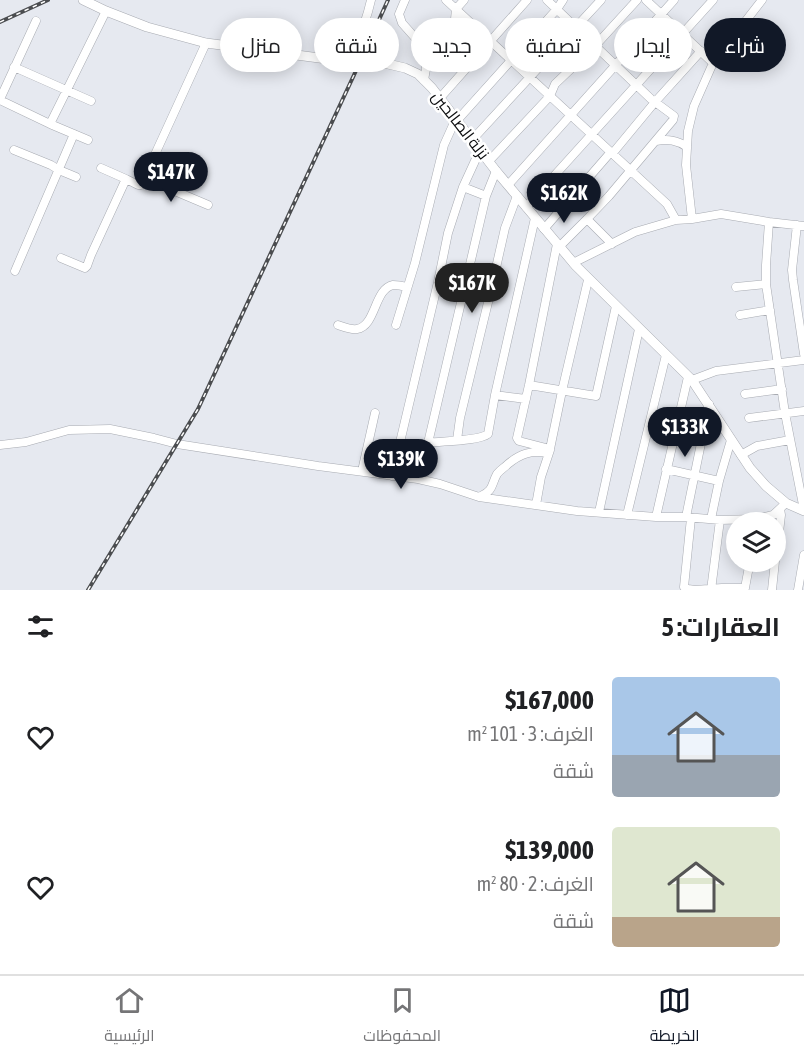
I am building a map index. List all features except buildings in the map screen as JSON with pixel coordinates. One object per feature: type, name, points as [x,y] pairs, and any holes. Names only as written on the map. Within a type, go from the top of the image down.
[{"type":"main road","name":"نزلة الصالحين","points":[[83,0],[147,27],[206,43],[314,57]]},
{"type":"main road","name":"نزلة الصالحين","points":[[399,67],[418,74],[424,80],[573,263],[690,378],[741,455],[783,506],[804,511]]},
{"type":"street","points":[[367,18],[371,0]]},
{"type":"street","points":[[405,0],[399,14],[402,23],[411,33]]},
{"type":"street","points":[[446,0],[466,18]]},
{"type":"street","points":[[455,18],[456,9],[464,0]]},
{"type":"street","points":[[493,38],[527,0]]},
{"type":"street","points":[[547,0],[566,18]]},
{"type":"street","points":[[548,18],[563,0]]},
{"type":"street","points":[[584,18],[600,0]]},
{"type":"street","points":[[602,38],[637,0]]},
{"type":"street","points":[[646,0],[665,18]]},
{"type":"street","points":[[657,18],[674,0]]},
{"type":"street","points":[[692,24],[713,0]]},
{"type":"street","points":[[748,18],[762,0]]},
{"type":"street","points":[[50,124],[106,11]]},
{"type":"street","points":[[36,21],[0,100],[88,140]]},
{"type":"street","points":[[692,42],[704,54]]},
{"type":"street","points":[[101,168],[139,185],[206,43]]},
{"type":"street","points":[[493,44],[505,54]]},
{"type":"street","points":[[544,229],[701,51]]},
{"type":"street","points":[[602,52],[614,63]]},
{"type":"street","points":[[396,325],[422,237],[449,130],[505,65]]},
{"type":"street","points":[[14,67],[91,101]]},
{"type":"street","points":[[508,186],[614,67]]},
{"type":"street","points":[[424,80],[425,72]]},
{"type":"street","points":[[440,98],[463,72]]},
{"type":"street","points":[[524,72],[667,204],[676,220]]},
{"type":"street","points":[[472,140],[535,72]]},
{"type":"street","points":[[489,161],[550,96],[555,84],[568,72]]},
{"type":"street","points":[[549,451],[518,440],[558,246],[587,219],[674,120],[674,116],[655,102],[623,72]]},
{"type":"street","points":[[526,207],[649,72]]},
{"type":"street","points":[[692,219],[686,165],[688,131],[694,106],[709,72]]},
{"type":"street","points":[[15,271],[74,134]]},
{"type":"street","points":[[656,141],[674,140],[687,147]]},
{"type":"street","points":[[14,150],[76,177]]},
{"type":"street","points":[[392,476],[448,233],[463,187],[480,150]]},
{"type":"street","points":[[418,479],[486,195],[496,171]]},
{"type":"street","points":[[144,178],[208,205]]},
{"type":"street","points":[[61,258],[87,267],[126,179]]},
{"type":"street","points":[[463,187],[486,195]]},
{"type":"street","points":[[457,440],[460,418],[505,228],[517,196]]},
{"type":"street","points":[[573,263],[635,232],[676,220],[721,214],[801,226],[792,270],[802,324],[804,351]]},
{"type":"street","points":[[428,443],[473,440],[487,436],[535,218]]},
{"type":"street","points":[[587,219],[612,244]]},
{"type":"street","points":[[769,222],[766,284],[785,413],[804,511]]},
{"type":"street","points":[[536,505],[588,279]]},
{"type":"street","points":[[793,280],[804,281]]},
{"type":"street","points":[[438,282],[491,290]]},
{"type":"street","points":[[736,287],[766,284]]},
{"type":"street","points":[[338,325],[353,329],[360,328],[367,323],[385,288],[393,285],[407,287]]},
{"type":"street","points":[[530,385],[594,396],[597,394],[616,306]]},
{"type":"street","points":[[740,315],[770,310]]},
{"type":"street","points":[[599,512],[639,329]]},
{"type":"street","points":[[627,515],[666,355]]},
{"type":"street","points":[[656,517],[690,378],[716,371],[804,360]]},
{"type":"street","points":[[745,394],[782,389]]},
{"type":"street","points":[[495,395],[526,399]]},
{"type":"street","points":[[709,404],[694,475],[688,518],[684,587],[695,590],[745,589],[748,572]]},
{"type":"street","points":[[749,418],[804,411]]},
{"type":"street","points":[[362,471],[375,413]]},
{"type":"street","points":[[0,445],[26,442],[69,430],[110,429],[177,444],[418,479],[479,497],[577,511],[726,519]]},
{"type":"street","points":[[712,590],[719,481],[731,440]]},
{"type":"street","points":[[741,455],[757,446],[790,440]]},
{"type":"street","points":[[479,497],[492,489],[499,471],[518,456],[530,452],[549,451]]},
{"type":"street","points":[[666,469],[719,481]]},
{"type":"street","points":[[776,512],[783,506]]},
{"type":"street","points":[[782,512],[783,506]]},
{"type":"street","points":[[798,590],[804,555]]},
{"type":"street","points":[[771,590],[773,572]]},
{"type":"railway","points":[[0,22],[48,0]]},
{"type":"railway","points":[[88,590],[198,409],[388,0]]}]
